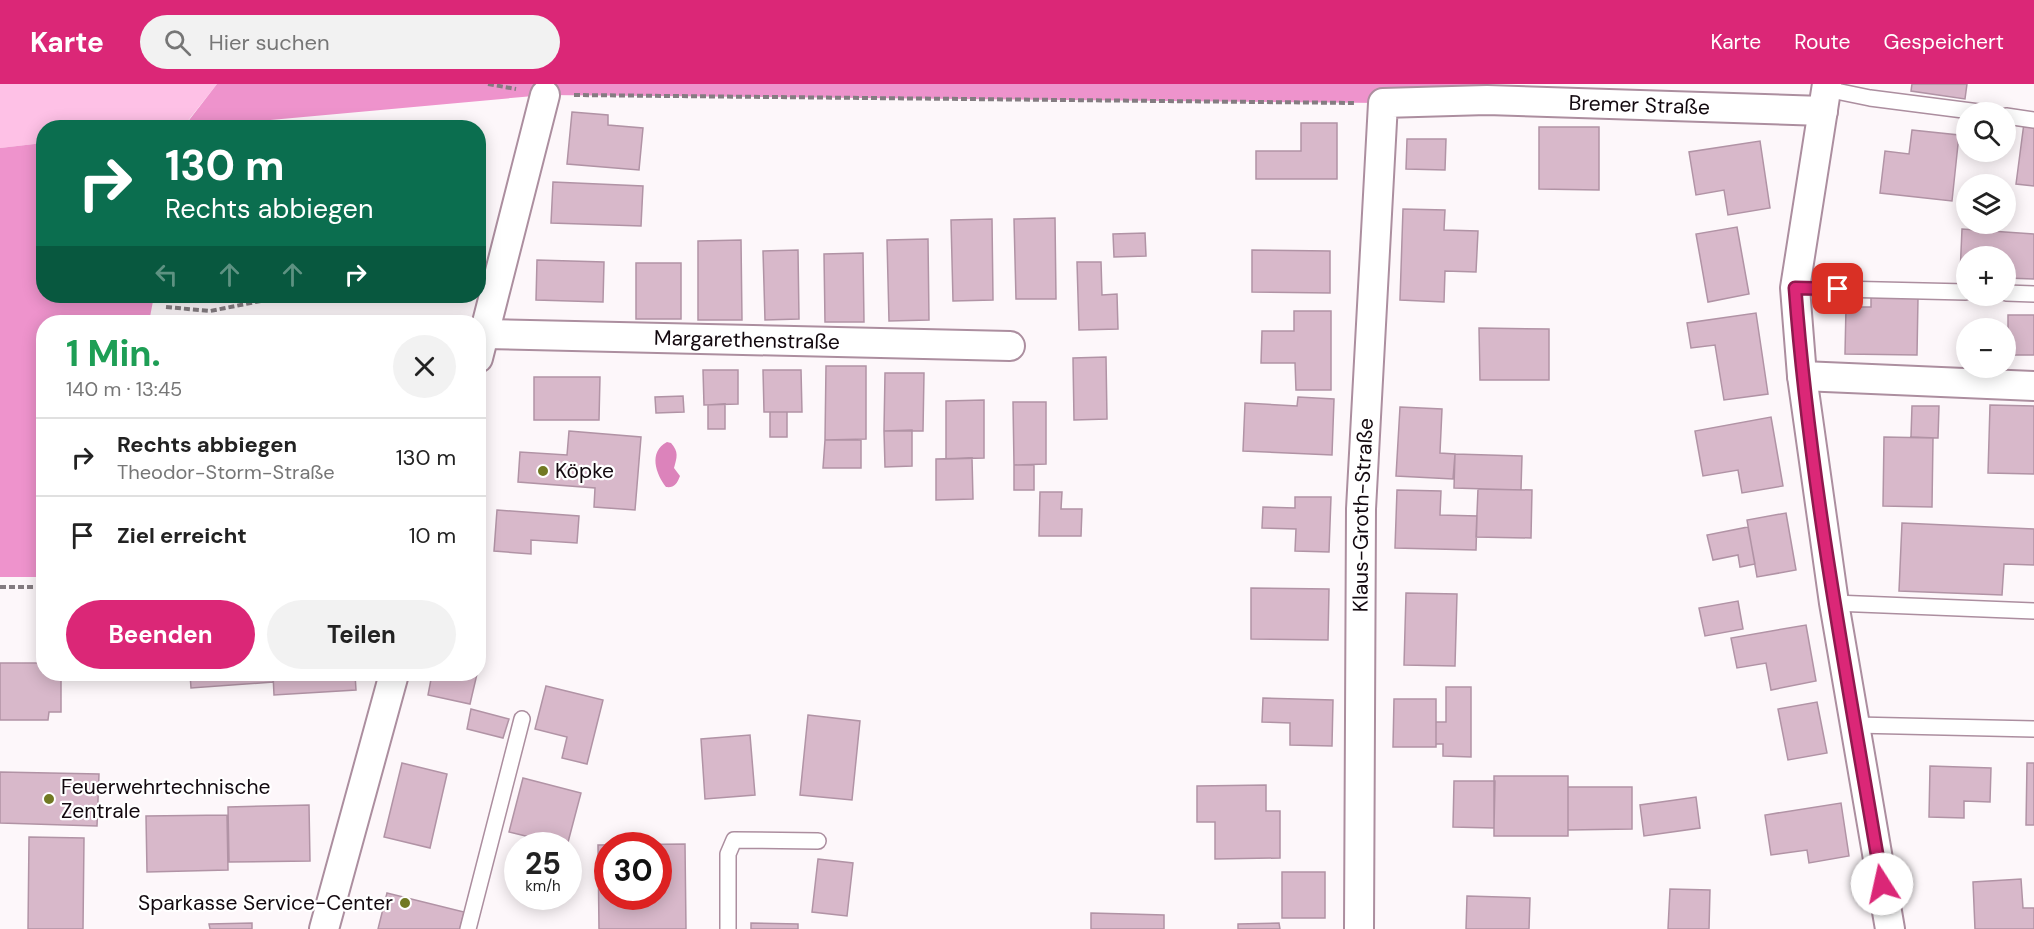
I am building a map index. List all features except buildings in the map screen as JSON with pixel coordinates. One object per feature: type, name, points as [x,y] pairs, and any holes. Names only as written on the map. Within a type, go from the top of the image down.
[{"type":"street","points":[[486,330],[545,95]]},
{"type":"street","name":"Bremer Straße","points":[[1383,103],[1825,95]]},
{"type":"street","points":[[1825,95],[1795,288],[1802,376],[1834,603],[1890,929]]},
{"type":"street","name":"Klaus-Groth-Straße","points":[[1359,929],[1361,509],[1383,103]]},
{"type":"street","name":"Margarethenstraße","points":[[486,346],[1010,346]]},
{"type":"street","points":[[1802,376],[2034,386]]},
{"type":"street","points":[[324,929],[392,681]]},
{"type":"lane","points":[[1825,95],[1870,98],[1956,109]]},
{"type":"lane","points":[[2016,117],[2034,120]]},
{"type":"lane","points":[[1795,288],[1956,292]]},
{"type":"lane","points":[[2016,293],[2034,294]]},
{"type":"lane","points":[[1834,603],[2034,611]]},
{"type":"lane","points":[[468,929],[522,719]]},
{"type":"lane","points":[[1855,725],[2034,729]]},
{"type":"lane","points":[[728,929],[728,854],[734,840],[818,841]]},
{"type":"path","points":[[545,95],[1383,103]]},
{"type":"path","points":[[166,307],[210,311],[251,303]]},
{"type":"path","points":[[0,587],[36,587]]},
{"type":"shaded area","points":[[0,84],[217,84],[189,120],[36,120],[36,144],[0,148]]},
{"type":"shaded area","points":[[217,84],[1488,84],[1487,100],[1383,103],[545,95],[271,120],[189,120]]},
{"type":"shaded area","points":[[36,144],[36,303],[153,303],[150,315],[36,315],[36,577],[0,577],[0,148]]},
{"type":"shaded area","points":[[667,442],[671,443],[675,449],[674,468],[680,476],[675,485],[671,487],[666,487],[662,482],[656,463],[657,451]]},
{"type":"place","name":"Köpke","points":[[543,471]]},
{"type":"place","name":"Feuerwehrtechnische Zentrale","points":[[49,799]]},
{"type":"place","name":"Sparkasse Service-Center","points":[[405,903]]},
{"type":"route","points":[[1838,289],[1795,288],[1802,376],[1834,603],[1882,884]]}]
